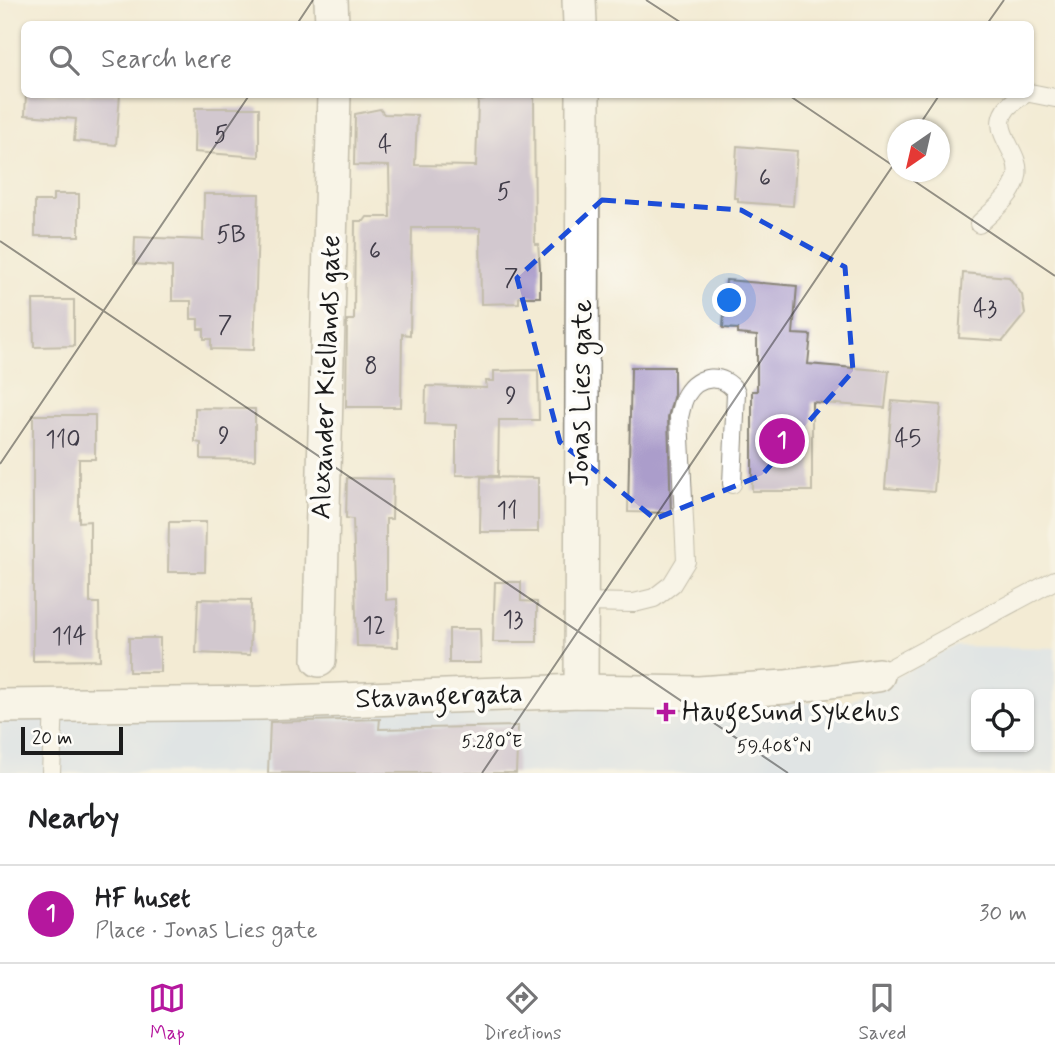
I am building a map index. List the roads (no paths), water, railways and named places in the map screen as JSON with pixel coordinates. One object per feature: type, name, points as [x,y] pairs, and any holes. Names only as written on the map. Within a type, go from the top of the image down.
[{"type":"street","points":[[331,0],[332,21]]},
{"type":"street","points":[[579,0],[580,21]]},
{"type":"street","name":"Alexander Kiellands gate","points":[[319,660],[334,98]]},
{"type":"street","name":"Jonas Lies gate","points":[[581,691],[583,98]]},
{"type":"street","name":"Stavangergata","points":[[0,706],[262,703],[581,691],[699,694],[786,687],[878,675]]},
{"type":"lane","points":[[1034,94],[1055,98]]},
{"type":"lane","points":[[979,224],[999,205],[1017,178],[1018,168],[1001,127],[1005,111],[1020,98]]},
{"type":"lane","points":[[580,602],[635,603],[654,598],[673,584],[686,561],[679,417],[686,394],[700,381],[716,377],[730,383],[736,392],[732,484]]},
{"type":"lane","points":[[878,675],[1055,580]]},
{"type":"lane","points":[[51,773],[54,706]]},
{"type":"place","name":"HF huset","points":[[782,441]]},
{"type":"place","name":"Haugesund sykehus","points":[[666,712]]}]
